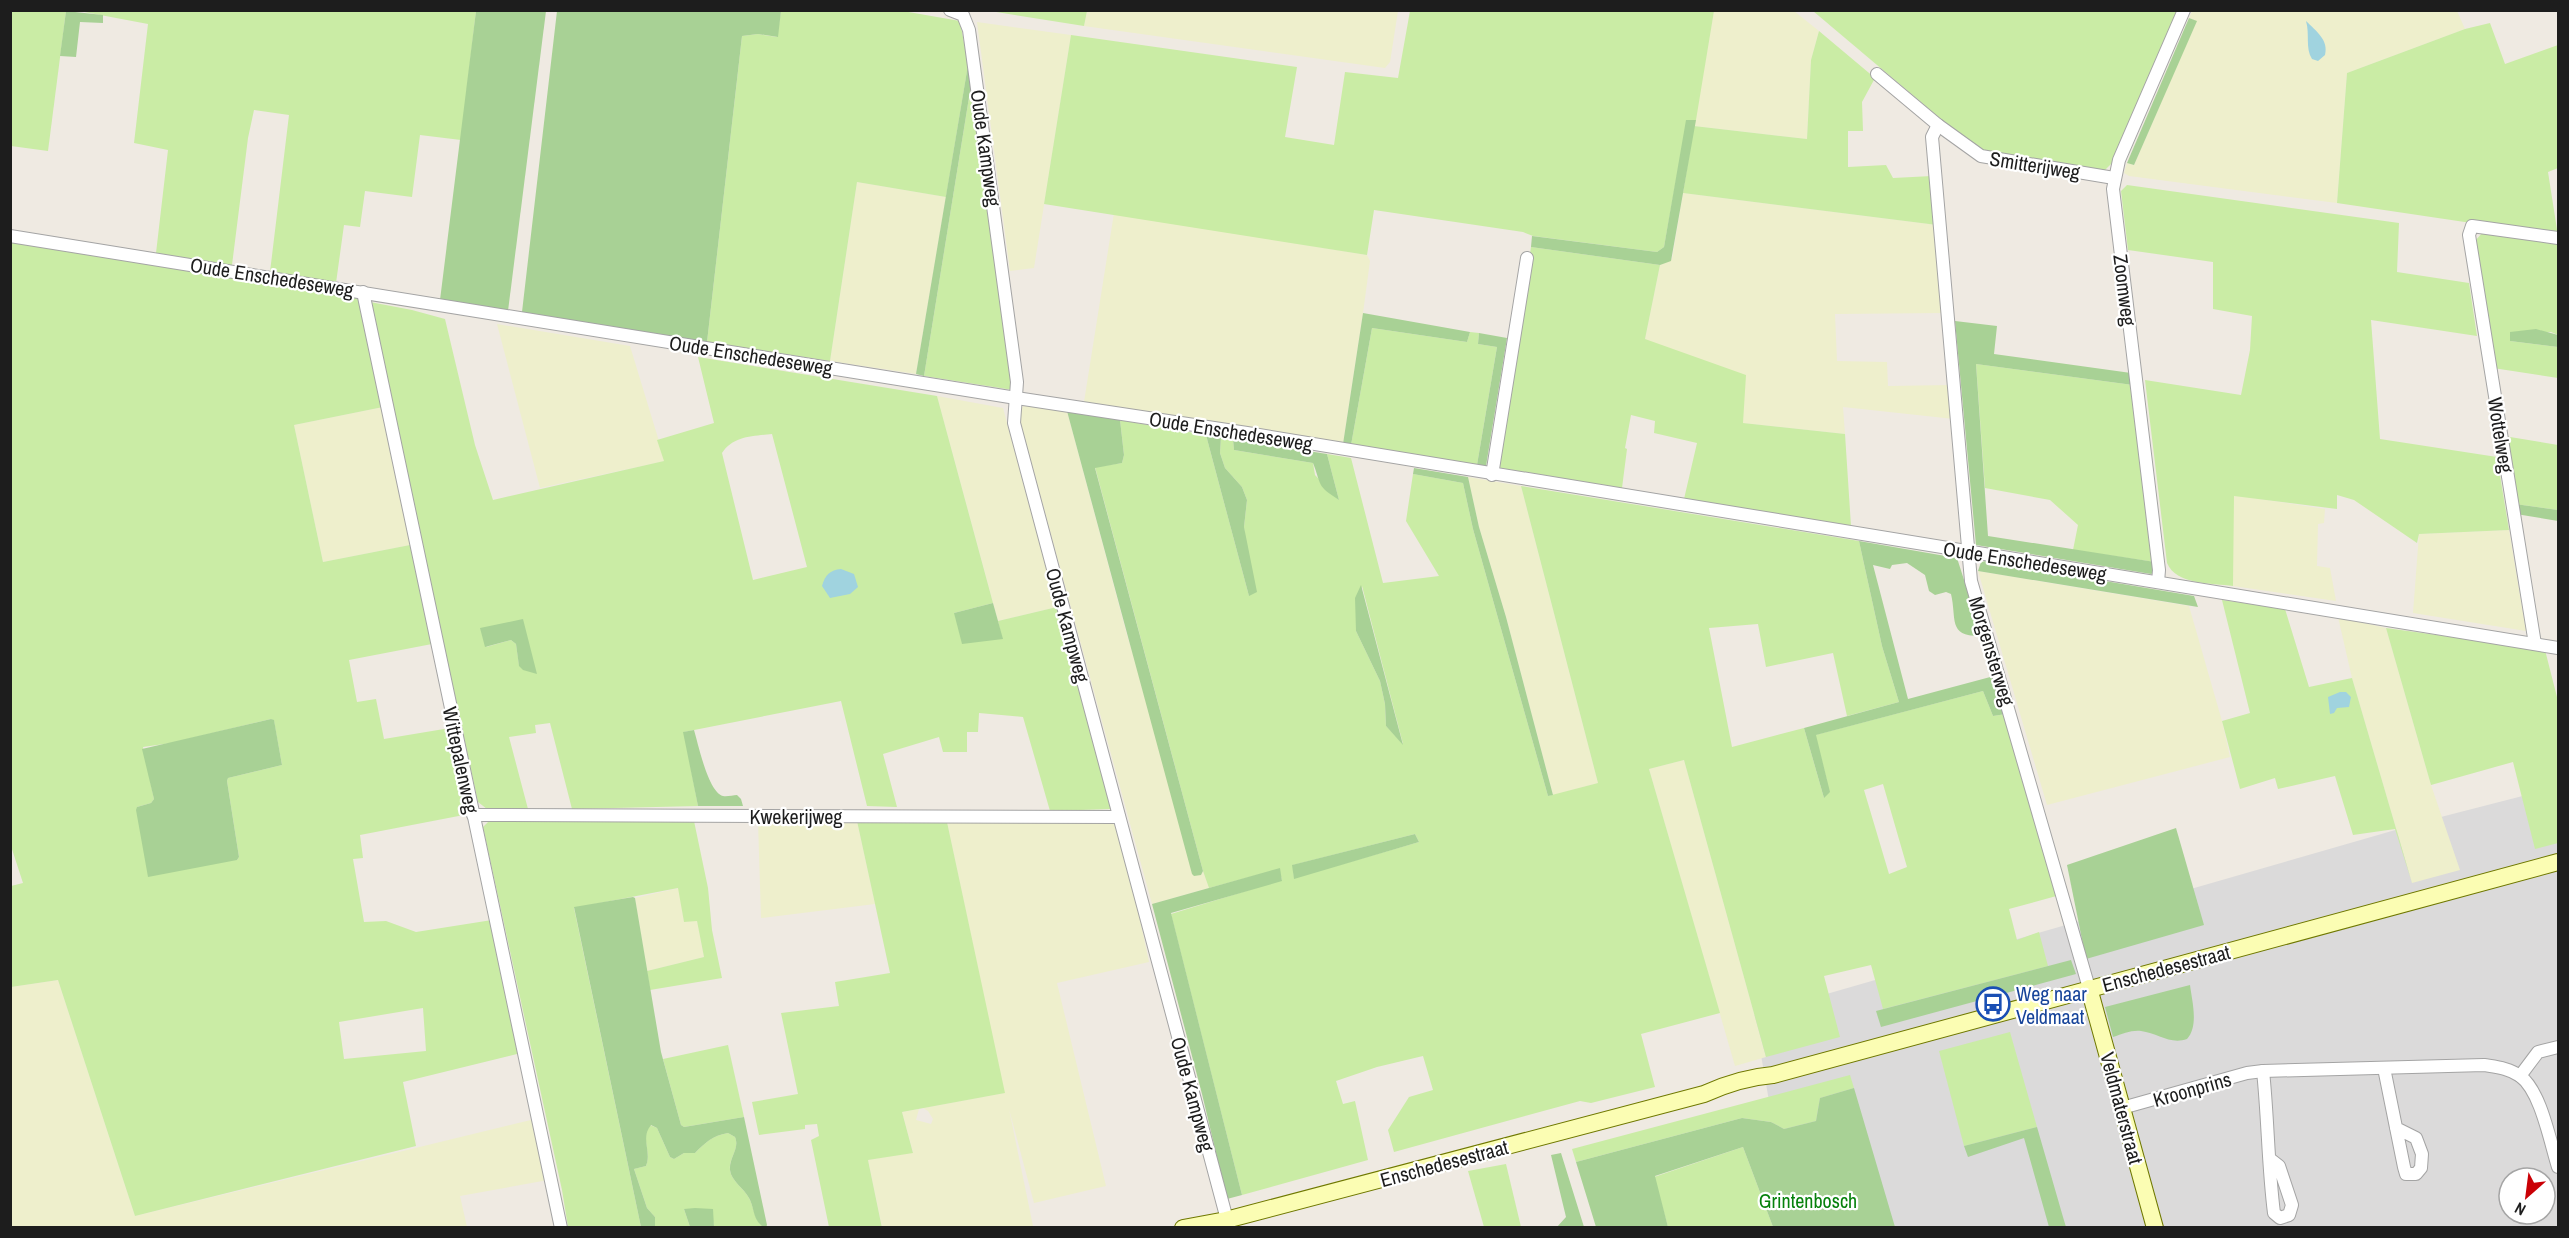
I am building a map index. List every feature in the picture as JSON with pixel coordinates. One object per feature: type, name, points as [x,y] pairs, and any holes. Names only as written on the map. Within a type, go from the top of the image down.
[{"type":"main road","name":"Enschedesestraat","points":[[1183,1227],[1228,1224],[1704,1094],[1745,1079],[1773,1074],[2559,862]]},
{"type":"main road","name":"Veldmaterstraat","points":[[2089,988],[2155,1227]]},
{"type":"street","name":"Oude Kampweg","points":[[950,10],[958,12],[966,20],[1017,382],[1014,423],[1228,1224]]},
{"type":"street","name":"Zoomweg","points":[[2158,582],[2159,570],[2113,189],[2119,160],[2184,10]]},
{"type":"street","name":"Smitterijweg","points":[[1876,74],[1938,125],[1981,156],[2114,178]]},
{"type":"street","name":"Morgensterweg","points":[[1938,125],[1932,137],[1971,581],[2089,988]]},
{"type":"street","name":"Wottelweg","points":[[2535,644],[2469,235],[2472,226],[2559,238]]},
{"type":"street","name":"Oude Enschedeseweg","points":[[10,236],[1247,433],[1492,475],[2559,648]]},
{"type":"street","points":[[1492,475],[1527,258]]},
{"type":"street","name":"Wittepalenweg","points":[[363,292],[561,1227]]},
{"type":"street","name":"Kwekerijweg","points":[[472,815],[1119,817]]},
{"type":"street","points":[[2559,1047],[2538,1052],[2520,1076],[2530,1085],[2536,1098],[2556,1150],[2559,1167]]},
{"type":"street","name":"Kroonprins","points":[[2122,1108],[2247,1073],[2263,1071],[2484,1065],[2503,1068],[2520,1076]]},
{"type":"street","points":[[2384,1068],[2396,1128]]},
{"type":"street","points":[[2263,1071],[2270,1159]]},
{"type":"shaded area","points":[[2558,787],[2558,1227],[1791,1227],[1754,1015],[2437,818]]},
{"type":"green space","points":[[11,10],[66,11],[48,151],[11,146]]},
{"type":"green space","points":[[897,10],[960,21],[968,65],[946,197],[857,182],[830,361],[707,342],[742,36],[758,34],[777,37],[781,11]]},
{"type":"green space","points":[[2203,10],[2457,11],[2465,29],[2347,73],[2337,203],[2129,176],[2124,173],[2127,163],[2134,165],[2196,21],[2189,18],[2192,11],[2202,12]]},
{"type":"green space","points":[[66,11],[103,15],[103,23],[80,22],[76,57],[60,56]]},
{"type":"green space","points":[[79,11],[476,11],[461,140],[420,135],[412,197],[365,191],[360,227],[344,225],[336,283],[270,272],[289,115],[254,110],[248,138],[232,265],[156,253],[168,150],[134,143],[148,24]]},
{"type":"green space","points":[[476,11],[546,11],[508,311],[440,300]]},
{"type":"green space","points":[[557,11],[781,11],[778,37],[758,34],[742,36],[707,342],[522,312]]},
{"type":"green space","points":[[990,11],[1087,11],[1084,26]]},
{"type":"green space","points":[[1087,11],[1398,11],[1390,62],[1385,68],[1084,26]]},
{"type":"green space","points":[[1410,11],[1714,11],[1696,120],[1687,120],[1664,247],[1657,252],[1533,236],[1523,232],[1374,210],[1367,255],[1044,204],[1071,35],[1297,67],[1285,137],[1334,145],[1345,72],[1398,78]]},
{"type":"green space","points":[[1714,11],[1794,11],[1819,31],[1811,60],[1807,139],[1694,126]]},
{"type":"green space","points":[[1813,11],[2178,11],[2117,153],[2105,170],[1985,152],[1973,146]]},
{"type":"green space","points":[[2189,18],[2197,21],[2134,165],[2127,163]]},
{"type":"green space","points":[[977,22],[1071,35],[1034,268],[1010,271]]},
{"type":"green space","points":[[2490,23],[2505,64],[2558,45],[2558,168],[2548,172],[2558,236],[2337,203],[2347,73],[2465,29]]},
{"type":"green space","points":[[1819,31],[1875,78],[1862,102],[1863,131],[1848,131],[1848,167],[1886,165],[1893,178],[1932,176],[1937,225],[1683,193],[1694,126],[1807,139],[1811,60]]},
{"type":"green space","points":[[968,65],[971,85],[924,376],[916,374]]},
{"type":"green space","points":[[971,85],[1013,390],[924,376]]},
{"type":"green space","points":[[1686,120],[1696,120],[1671,261],[1660,265],[1531,247],[1532,236],[1657,252],[1664,247]]},
{"type":"green space","points":[[857,182],[946,197],[916,374],[830,361]]},
{"type":"green space","points":[[2127,185],[2399,223],[2397,272],[2469,283],[2477,336],[2371,320],[2380,439],[2497,457],[2509,530],[2419,534],[2417,543],[2354,500],[2337,495],[2337,509],[2234,496],[2233,586],[2196,582],[2172,570],[2167,563],[2145,380],[2241,395],[2250,350],[2252,316],[2213,309],[2213,262],[2128,250],[2121,191]]},
{"type":"green space","points":[[1683,193],[1937,225],[1945,313],[1835,314],[1837,361],[1887,362],[1888,386],[1951,385],[1954,419],[1843,407],[1845,434],[1743,423],[1645,339],[1660,265],[1672,259]]},
{"type":"green space","points":[[1114,213],[1367,255],[1370,261],[1343,444],[1084,402]]},
{"type":"green space","points":[[2483,232],[2558,244],[2558,335],[2551,332],[2510,333],[2510,341],[2558,347],[2558,378],[2493,368],[2475,241]]},
{"type":"green space","points":[[10,241],[354,295],[359,300],[383,407],[294,425],[323,562],[410,545],[432,644],[349,660],[357,702],[376,699],[384,739],[450,728],[469,814],[360,835],[363,858],[353,859],[364,922],[386,921],[416,932],[492,920],[521,1053],[403,1082],[416,1146],[135,1216],[58,980],[11,987],[11,886],[23,883],[10,843]],"holes":[[[271,719],[274,721],[282,765],[228,778],[227,781],[239,857],[237,860],[137,807],[151,803],[154,799],[143,747],[171,743]],[[423,1008],[426,1051],[344,1059],[339,1022]]]},
{"type":"green space","points":[[1531,247],[1660,265],[1645,339],[1746,375],[1743,423],[1845,434],[1851,526],[1684,499],[1697,443],[1654,433],[1655,421],[1631,415],[1625,448],[1627,449],[1622,488],[1501,468],[1498,465]]},
{"type":"green space","points":[[370,302],[445,319],[475,445],[493,500],[664,461],[657,440],[714,423],[698,357],[937,396],[993,603],[954,613],[1002,639],[998,621],[1057,607],[1111,809],[1050,811],[1023,717],[979,713],[978,732],[967,732],[967,752],[943,752],[939,737],[883,754],[897,807],[867,806],[841,701],[684,732],[698,806],[572,809],[550,723],[535,725],[536,733],[509,737],[528,809],[487,809],[478,802]],"holes":[[[772,434],[807,567],[753,580],[722,453],[738,440]],[[523,619],[519,665],[516,644],[511,640],[486,647]]]},
{"type":"green space","points":[[1363,313],[1470,332],[1467,342],[1372,328],[1351,445],[1343,444]]},
{"type":"green space","points":[[1955,321],[1997,326],[1994,354],[2131,373],[2133,385],[1976,364],[1988,536],[2155,562],[2155,572],[2151,574],[1976,545]]},
{"type":"green space","points":[[497,324],[630,346],[665,461],[540,488]]},
{"type":"green space","points":[[1372,328],[1467,342],[1470,332],[1479,333],[1478,344],[1497,347],[1477,465],[1351,445]]},
{"type":"green space","points":[[2536,329],[2558,335],[2558,347],[2510,341],[2510,332]]},
{"type":"green space","points":[[1479,333],[1507,338],[1486,466],[1477,465],[1497,347],[1478,344]]},
{"type":"green space","points":[[1976,364],[2133,385],[2155,562],[2073,550],[2078,525],[2050,500],[1985,488]]},
{"type":"green space","points":[[937,396],[1003,408],[1057,607],[998,621]]},
{"type":"green space","points":[[1025,404],[1067,411],[1127,635],[1201,875],[1203,871],[1209,888],[1152,904],[1035,476],[1017,422]]},
{"type":"green space","points":[[383,407],[410,545],[323,562],[294,425]]},
{"type":"green space","points":[[1067,411],[1120,420],[1124,455],[1122,463],[1095,468],[1203,871],[1201,875],[1192,874]]},
{"type":"green space","points":[[1120,420],[1206,435],[1249,596],[1244,527],[1247,500],[1242,487],[1225,468],[1220,453],[1221,437],[1233,439],[1234,450],[1313,463],[1315,475],[1339,500],[1327,454],[1351,458],[1383,583],[1439,576],[1406,521],[1413,474],[1463,483],[1473,529],[1548,796],[1598,783],[1521,486],[1859,541],[1882,646],[1899,702],[1847,716],[1833,653],[1766,667],[1758,624],[1709,628],[1732,747],[1804,728],[1824,798],[1827,781],[1815,735],[1983,691],[1993,716],[2006,714],[2060,895],[2009,909],[2017,940],[2039,932],[2048,966],[1883,1009],[1871,965],[1824,976],[1840,1037],[1766,1057],[1684,760],[1649,769],[1720,1013],[1641,1034],[1655,1087],[1591,1103],[1580,1101],[1394,1152],[1388,1130],[1409,1097],[1433,1090],[1423,1056],[1377,1067],[1336,1081],[1343,1104],[1355,1101],[1368,1160],[1242,1195],[1171,914],[1282,880],[1279,869],[1209,888],[1095,467],[1122,463],[1124,455]],"holes":[[[1362,586],[1403,744],[1386,726],[1385,704],[1380,681],[1356,631]],[[1883,784],[1907,867],[1889,874],[1864,790]],[[1415,834],[1419,842],[1294,878],[1293,865]]]},
{"type":"green space","points":[[1206,435],[1221,437],[1220,453],[1225,468],[1242,487],[1247,500],[1244,527],[1257,592],[1249,596]]},
{"type":"green space","points":[[2504,436],[2558,445],[2558,510],[2515,504]]},
{"type":"green space","points":[[1233,439],[1327,454],[1339,500],[1323,488],[1313,463],[1234,450]]},
{"type":"green space","points":[[1414,468],[1468,477],[1479,527],[1506,617],[1553,795],[1548,796],[1473,529],[1463,483],[1413,474]]},
{"type":"green space","points":[[1468,477],[1521,486],[1598,783],[1553,795],[1506,617],[1479,527]]},
{"type":"green space","points":[[2233,495],[2325,509],[2324,523],[2318,524],[2317,566],[2330,568],[2336,601],[2233,586]]},
{"type":"green space","points":[[2515,504],[2558,510],[2558,521],[2516,514]]},
{"type":"green space","points":[[2509,530],[2526,631],[2413,613],[2419,534]]},
{"type":"green space","points":[[1859,541],[1957,558],[1982,636],[1971,636],[1958,630],[1954,619],[1951,594],[1946,592],[1935,595],[1929,591],[1925,575],[1907,563],[1892,565],[1890,569],[1873,565],[1908,699],[1994,676],[2006,714],[1993,716],[1983,691],[1816,735],[1830,792],[1824,798],[1804,728],[1899,702],[1882,646]]},
{"type":"green space","points":[[1981,562],[2194,596],[2198,607],[1978,571]]},
{"type":"green space","points":[[1978,571],[2189,606],[2230,757],[2047,805]]},
{"type":"green space","points":[[1361,585],[1403,745],[1386,726],[1385,704],[1380,681],[1356,631],[1355,598]]},
{"type":"green space","points":[[2222,600],[2285,609],[2309,687],[2352,678],[2412,883],[2395,829],[2353,835],[2335,776],[2278,789],[2275,778],[2240,789],[2222,721],[2250,713]]},
{"type":"green space","points":[[993,603],[1003,639],[962,644],[954,613]]},
{"type":"green space","points":[[2338,617],[2386,628],[2431,785],[2460,870],[2412,883],[2352,678]]},
{"type":"green space","points":[[523,619],[537,674],[523,670],[519,666],[516,644],[511,640],[485,647],[480,628]]},
{"type":"green space","points":[[2386,628],[2545,650],[2558,701],[2558,843],[2535,849],[2513,762],[2431,785]]},
{"type":"green space","points":[[274,720],[282,765],[228,778],[227,781],[239,857],[237,860],[148,877],[136,810],[137,807],[151,803],[154,799],[142,749]]},
{"type":"green space","points":[[694,730],[704,766],[713,786],[723,796],[737,795],[743,806],[698,806],[683,732]]},
{"type":"green space","points":[[1684,760],[1766,1057],[1735,1066],[1649,769]]},
{"type":"green space","points":[[489,821],[694,821],[708,888],[712,930],[722,978],[650,990],[647,971],[704,957],[697,921],[684,922],[678,888],[574,908],[641,1227],[568,1227],[562,1190],[483,827]]},
{"type":"green space","points":[[758,821],[857,821],[875,904],[761,918]]},
{"type":"green space","points":[[857,821],[947,822],[1005,1093],[902,1112],[913,1153],[868,1160],[882,1228],[829,1227],[811,1140],[819,1136],[817,1124],[805,1125],[805,1129],[759,1135],[752,1102],[798,1094],[781,1013],[839,1006],[835,982],[890,973]]},
{"type":"green space","points":[[947,822],[1112,823],[1116,826],[1124,844],[1149,962],[1057,983],[1106,1186],[1034,1203],[1009,1109],[1033,1226],[882,1227],[868,1160],[913,1152],[902,1112],[919,1109],[916,1120],[931,1124],[933,1119],[923,1108],[1004,1093]]},
{"type":"green space","points":[[2176,828],[2204,925],[2086,959],[2067,865]]},
{"type":"green space","points":[[1415,834],[1419,842],[1294,879],[1292,865]]},
{"type":"green space","points":[[1280,868],[1282,881],[1171,913],[1242,1195],[1227,1199],[1152,904]]},
{"type":"green space","points":[[679,888],[684,922],[697,920],[704,957],[647,971],[635,898]]},
{"type":"green space","points":[[633,897],[661,1052],[681,1125],[684,1127],[744,1117],[766,1227],[763,1227],[757,1220],[749,1198],[731,1174],[730,1165],[736,1145],[735,1137],[728,1133],[718,1136],[695,1153],[684,1153],[674,1159],[670,1157],[657,1128],[651,1125],[646,1135],[648,1156],[646,1166],[634,1169],[647,1208],[655,1217],[655,1227],[641,1227],[574,907]]},
{"type":"green space","points":[[2071,960],[2076,974],[1881,1027],[1876,1011]]},
{"type":"green space","points":[[58,980],[135,1216],[535,1119],[548,1180],[460,1196],[467,1227],[11,1228],[11,987]]},
{"type":"green space","points":[[2190,985],[2194,1020],[2191,1034],[2187,1039],[2175,1041],[2137,1031],[2113,1037],[2105,1007]]},
{"type":"green space","points":[[2010,1032],[2037,1127],[1964,1146],[1939,1051]]},
{"type":"green space","points":[[728,1045],[744,1117],[684,1127],[681,1125],[663,1059]]},
{"type":"green space","points":[[1850,1075],[1854,1088],[1820,1098],[1816,1121],[1784,1129],[1771,1122],[1742,1118],[1576,1162],[1572,1149]]},
{"type":"green space","name":"Grintenbosch","points":[[1854,1088],[1895,1227],[1773,1227],[1743,1147],[1655,1176],[1668,1227],[1596,1227],[1576,1162],[1742,1118],[1771,1122],[1784,1129],[1816,1121],[1820,1098]]},
{"type":"green space","points":[[650,1125],[657,1128],[670,1157],[674,1159],[684,1153],[695,1153],[718,1136],[728,1133],[735,1137],[736,1145],[730,1165],[731,1174],[749,1198],[756,1217],[763,1227],[714,1227],[711,1209],[684,1209],[690,1227],[655,1227],[655,1217],[647,1208],[634,1169],[646,1166],[648,1156],[646,1135]]},
{"type":"green space","points":[[2037,1127],[2066,1227],[2049,1227],[2024,1138],[1968,1157],[1964,1146]]},
{"type":"green space","points":[[1743,1147],[1773,1227],[1668,1227],[1654,1177]]},
{"type":"green space","points":[[1561,1153],[1584,1227],[1557,1227],[1566,1217],[1551,1155]]},
{"type":"green space","points":[[1506,1164],[1521,1227],[1484,1227],[1468,1171]]},
{"type":"green space","points":[[684,1209],[713,1209],[714,1227],[690,1227]]},
{"type":"water","points":[[2306,21],[2321,36],[2325,45],[2325,55],[2318,61],[2312,59],[2310,55]]},
{"type":"water","points":[[841,569],[854,574],[858,587],[850,594],[830,598],[822,586],[823,582],[831,572]]},
{"type":"water","points":[[2346,692],[2351,697],[2349,707],[2337,708],[2334,713],[2330,714],[2328,697]]},
{"type":"place","name":"Weg naar Veldmaat","points":[[1993,1004]]}]
